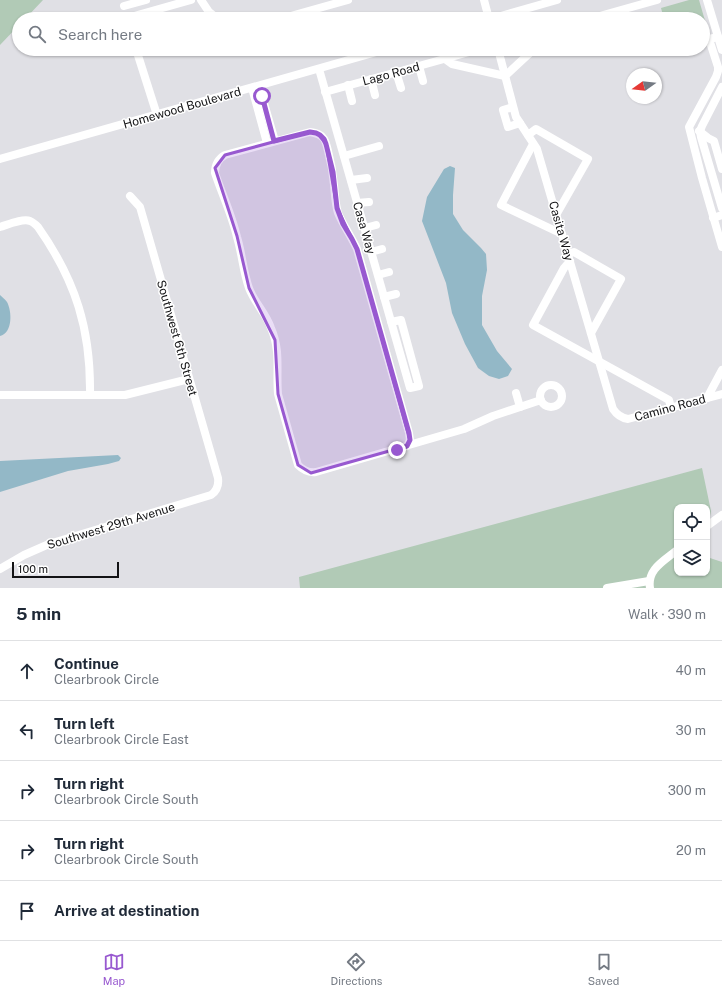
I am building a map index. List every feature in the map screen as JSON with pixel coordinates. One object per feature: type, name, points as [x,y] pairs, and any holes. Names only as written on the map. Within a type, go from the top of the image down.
[{"type":"street","points":[[123,3],[146,0]]},
{"type":"street","points":[[148,12],[191,0]]},
{"type":"street","points":[[201,0],[209,12]]},
{"type":"street","points":[[305,12],[348,0]]},
{"type":"street","points":[[484,0],[488,12]]},
{"type":"street","points":[[515,12],[557,0]]},
{"type":"street","points":[[613,12],[657,0]]},
{"type":"street","points":[[709,1],[718,25],[718,37],[722,49]]},
{"type":"street","points":[[718,37],[710,39],[718,71],[689,127],[722,247]]},
{"type":"street","points":[[138,56],[157,115]]},
{"type":"street","name":"Homewood Boulevard","points":[[0,160],[363,56]]},
{"type":"street","name":"Lago Road","points":[[326,92],[456,56]]},
{"type":"street","name":"Casita Way","points":[[500,56],[516,117],[537,149],[613,408],[615,413],[619,416]]},
{"type":"street","points":[[445,59],[452,64],[505,76],[526,56]]},
{"type":"street","points":[[419,66],[423,81]]},
{"type":"street","name":"Casa Way","points":[[319,69],[410,388]]},
{"type":"street","points":[[396,72],[401,88]]},
{"type":"street","points":[[371,79],[375,95]]},
{"type":"street","points":[[348,85],[352,101]]},
{"type":"street","points":[[255,87],[271,142]]},
{"type":"street","points":[[722,87],[700,131],[722,208]]},
{"type":"street","points":[[513,108],[503,110],[508,127],[520,123]]},
{"type":"street","points":[[689,127],[700,131],[714,141],[722,169]]},
{"type":"street","points":[[528,135],[536,129],[588,160],[556,215]]},
{"type":"street","points":[[407,446],[410,440],[409,433],[359,256],[339,214],[335,198],[334,179],[324,139],[318,134],[310,132],[225,155],[217,162],[215,173],[237,236],[245,278],[254,299],[267,319],[275,340],[278,352],[278,394],[298,465],[302,469],[306,472],[316,472],[407,446],[464,429],[492,416],[541,400]]},
{"type":"street","points":[[533,144],[501,205],[562,234]]},
{"type":"street","points":[[344,156],[379,146]]},
{"type":"street","points":[[351,180],[367,178]]},
{"type":"street","name":"Southwest 6th Street","points":[[130,196],[140,207],[218,478],[218,483]]},
{"type":"street","points":[[357,203],[369,202]]},
{"type":"street","points":[[713,218],[722,215]]},
{"type":"street","points":[[0,227],[26,220],[30,221],[38,227],[58,257],[75,294],[86,334],[89,361],[90,395]]},
{"type":"street","points":[[364,228],[376,225]]},
{"type":"street","points":[[371,252],[382,249]]},
{"type":"street","points":[[591,333],[621,279],[574,252],[569,258],[533,325],[669,400],[671,408]]},
{"type":"street","points":[[378,275],[389,272]]},
{"type":"street","points":[[384,297],[396,294]]},
{"type":"street","points":[[707,398],[722,370]]},
{"type":"street","points":[[0,395],[125,395],[189,379]]},
{"type":"street","points":[[516,393],[520,407]]},
{"type":"street","name":"Camino Road","points":[[619,416],[623,419],[628,419],[722,394]]},
{"type":"street","name":"Southwest 29th Avenue","points":[[0,569],[24,555],[50,544],[211,495],[217,488],[218,483]]},
{"type":"street","points":[[710,524],[722,515]]},
{"type":"street","points":[[607,588],[649,584],[651,574],[654,569],[674,552]]},
{"type":"highlighted area","points":[[310,132],[318,134],[326,144],[337,208],[357,249],[410,440],[407,446],[311,473],[298,465],[278,394],[275,340],[249,288],[237,236],[215,168],[225,155]]},
{"type":"green space","points":[[0,0],[43,0],[32,12],[12,12],[12,32],[0,45]]},
{"type":"green space","points":[[689,0],[699,0],[702,12],[662,12],[661,8]]},
{"type":"green space","points":[[702,468],[710,504],[674,504],[674,576],[710,576],[710,558],[722,562],[722,588],[300,588],[299,577]]},
{"type":"water","points":[[450,166],[455,168],[453,214],[463,230],[486,254],[487,270],[482,296],[482,325],[497,351],[512,369],[508,376],[499,379],[489,376],[478,368],[465,344],[452,313],[446,283],[422,221],[427,197],[444,169]]},
{"type":"water","points":[[0,295],[9,306],[10,321],[7,331],[0,336]]},
{"type":"water","points":[[118,455],[121,458],[119,461],[68,471],[0,492],[0,461]]},
{"type":"route","points":[[262,96],[274,141],[310,132],[320,135],[326,144],[333,172],[337,208],[343,224],[357,249],[409,433],[410,440],[407,446],[397,450]]}]
